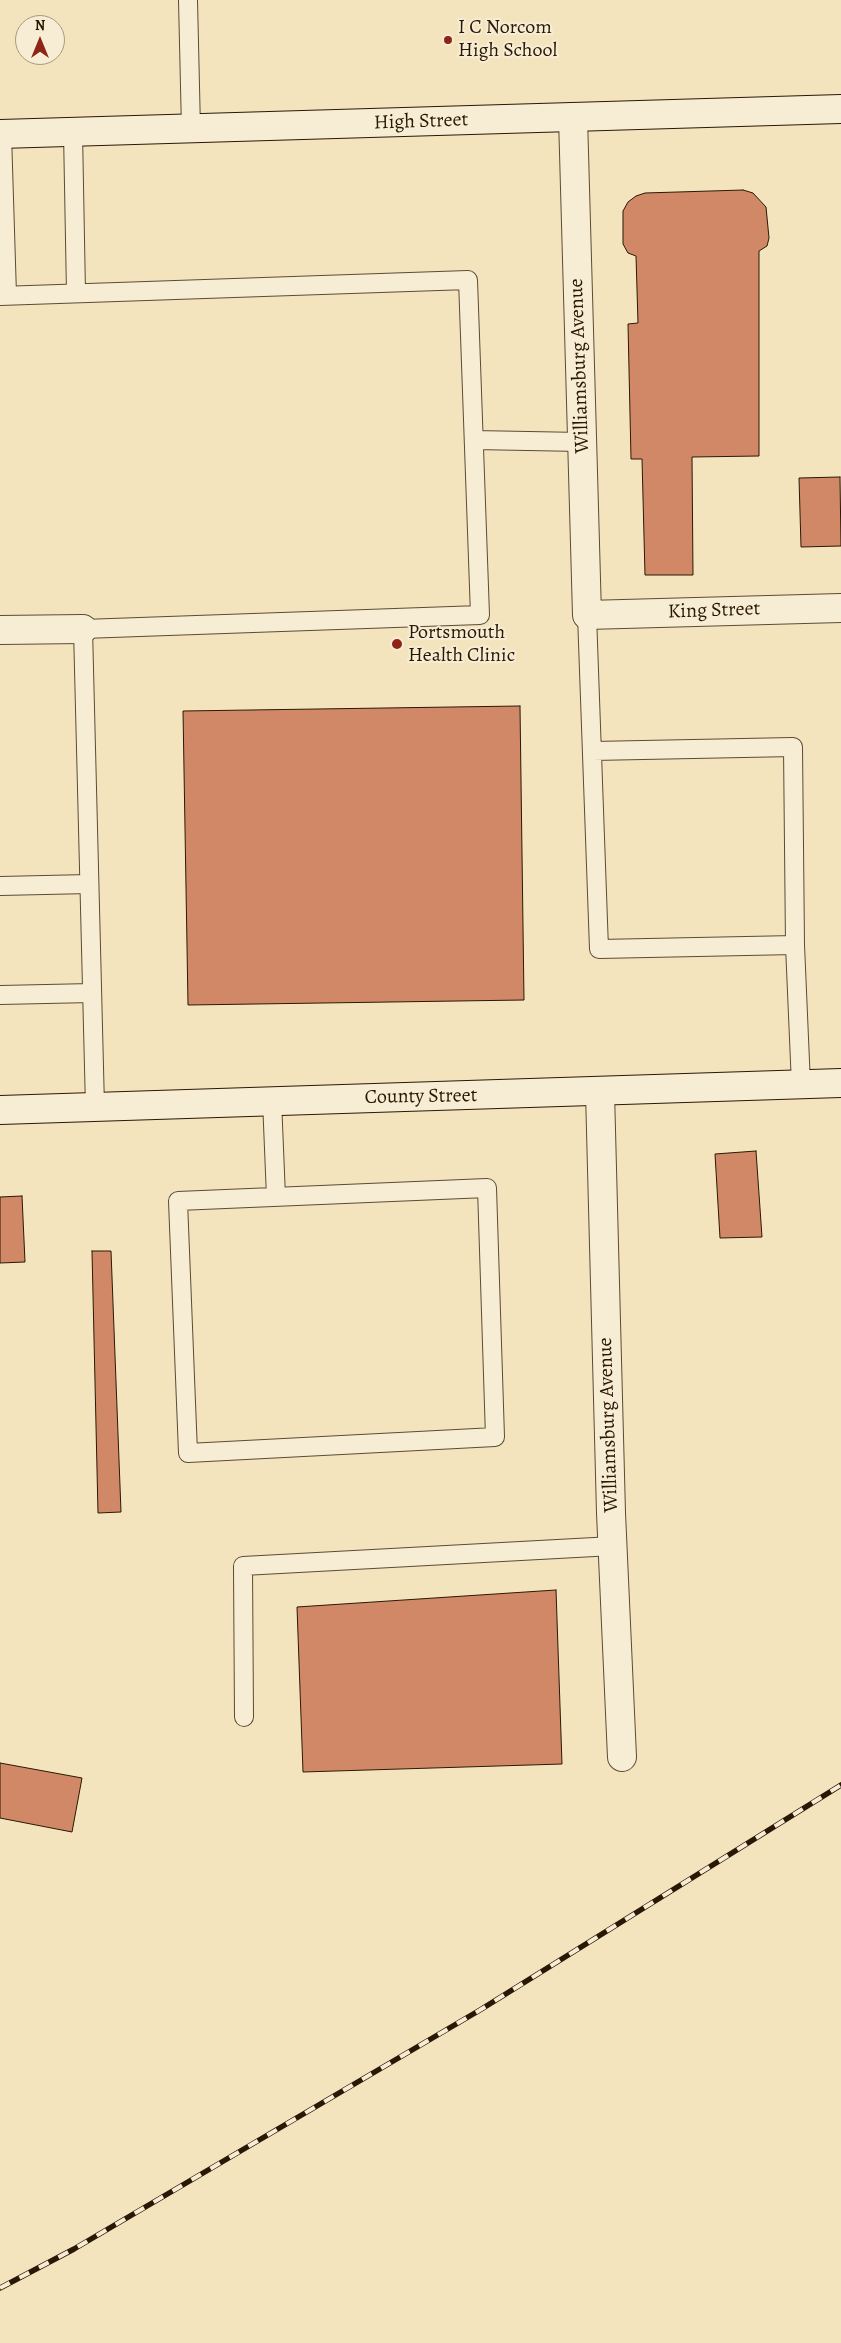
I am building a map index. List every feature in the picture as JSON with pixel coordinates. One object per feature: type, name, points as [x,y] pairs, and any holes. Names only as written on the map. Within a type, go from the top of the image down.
[{"type":"street","name":"High Street","points":[[1,134],[841,109]]},
{"type":"street","name":"Williamsburg Avenue","points":[[572,117],[586,615]]},
{"type":"street","name":"King Street","points":[[586,615],[841,608]]},
{"type":"street","points":[[0,630],[83,628]]},
{"type":"street","name":"County Street","points":[[0,1110],[841,1083]]},
{"type":"street","name":"Williamsburg Avenue","points":[[600,1092],[612,1546],[622,1757]]},
{"type":"lane","points":[[188,0],[191,129]]},
{"type":"lane","points":[[73,132],[76,293]]},
{"type":"lane","points":[[1,134],[3,296],[468,280],[480,616],[83,628],[95,1107]]},
{"type":"lane","points":[[474,440],[582,442]]},
{"type":"lane","points":[[586,615],[599,948],[795,945]]},
{"type":"lane","points":[[592,750],[793,748],[795,945],[801,1085]]},
{"type":"lane","points":[[0,886],[89,884]]},
{"type":"lane","points":[[0,995],[92,993]]},
{"type":"lane","points":[[272,1100],[276,1197]]},
{"type":"lane","points":[[487,1188],[496,1437],[188,1454],[178,1201],[276,1197],[487,1188]]},
{"type":"lane","points":[[244,1717],[243,1566],[612,1546]]},
{"type":"building","points":[[743,190],[753,193],[766,207],[769,238],[767,246],[759,251],[759,456],[692,457],[693,575],[645,575],[642,459],[631,459],[628,324],[638,323],[636,256],[628,253],[623,244],[623,211],[628,202],[636,196],[645,193]]},
{"type":"building","points":[[840,477],[841,546],[801,547],[799,478]]},
{"type":"building","points":[[520,706],[524,1000],[188,1005],[183,711]]},
{"type":"building","points":[[756,1151],[762,1237],[720,1238],[715,1154]]},
{"type":"building","points":[[22,1196],[25,1262],[0,1263],[0,1197]]},
{"type":"building","points":[[92,1251],[111,1251],[121,1512],[98,1513]]},
{"type":"building","points":[[556,1590],[562,1764],[303,1772],[297,1607]]},
{"type":"building","points":[[0,1763],[82,1778],[72,1832],[0,1818]]},
{"type":"railway","points":[[0,2288],[74,2249],[480,2010],[841,1785]]},
{"type":"place","name":"I C Norcom High School","points":[[448,40]]},
{"type":"place","name":"Portsmouth Health Clinic","points":[[397,644]]}]
